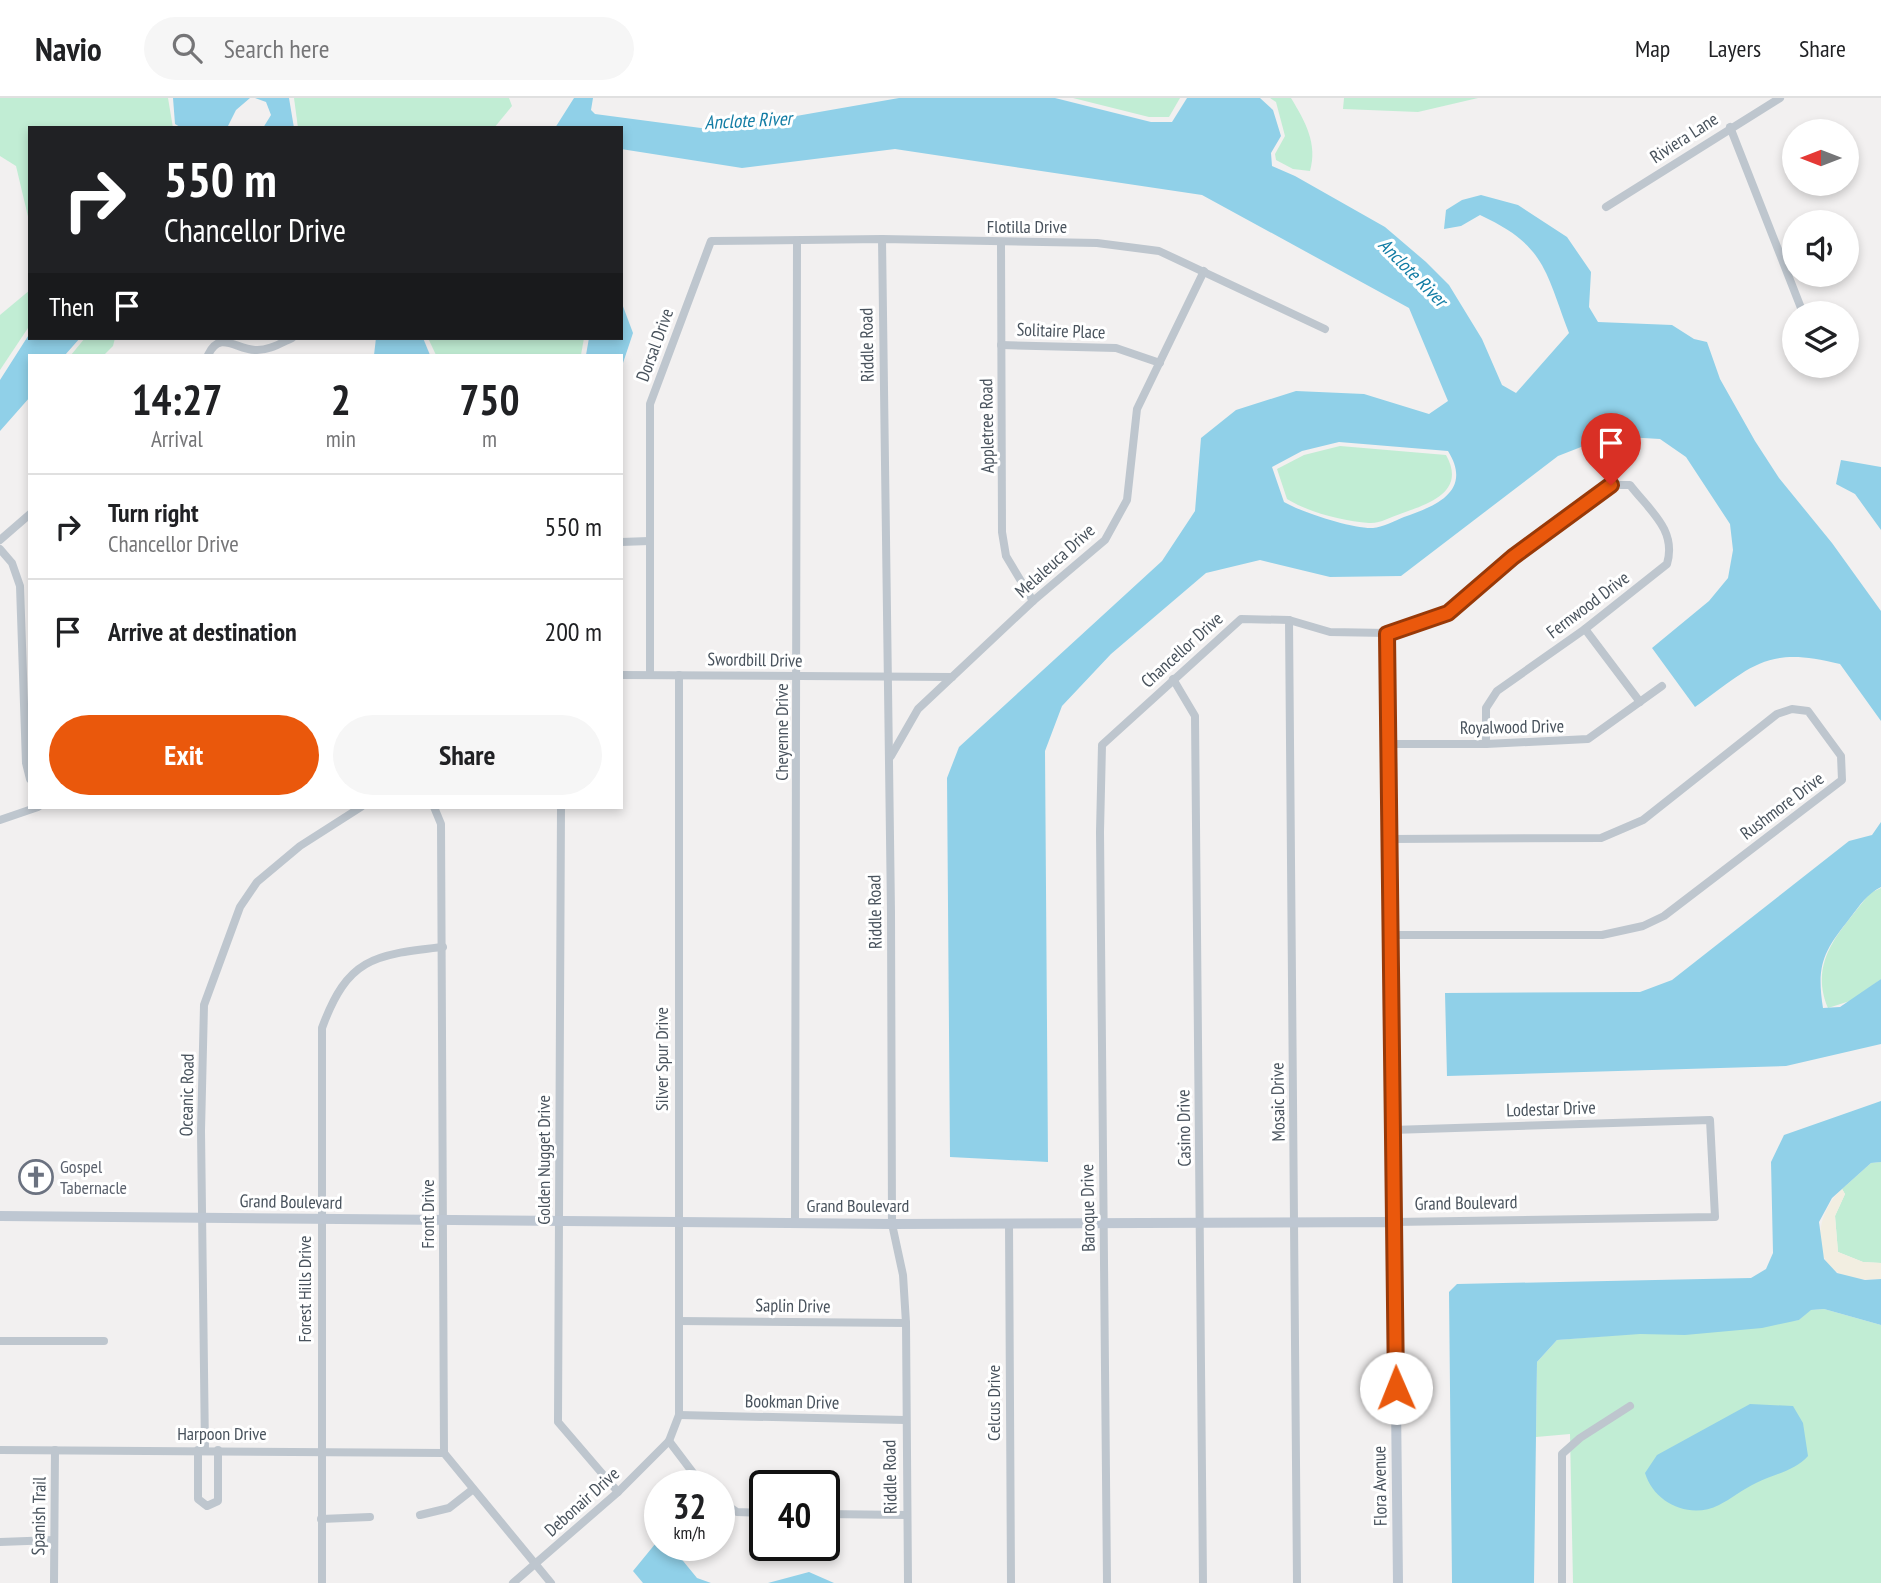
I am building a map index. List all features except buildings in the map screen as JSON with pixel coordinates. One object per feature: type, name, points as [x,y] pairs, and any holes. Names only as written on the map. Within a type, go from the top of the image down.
[{"type":"street","name":"Riviera Lane","points":[[1606,207],[1780,98]]},
{"type":"street","points":[[1730,127],[1798,301]]},
{"type":"street","name":"Flotilla Drive","points":[[711,241],[881,239],[1097,243],[1159,251],[1325,329]]},
{"type":"street","name":"Riddle Road","points":[[881,239],[890,758],[892,1224],[903,1275],[906,1323],[908,1583]]},
{"type":"street","name":"Dorsal Drive","points":[[650,674],[650,404],[711,241]]},
{"type":"street","name":"Cheyenne Drive","points":[[795,1223],[797,241]]},
{"type":"street","name":"Appletree Road","points":[[1001,243],[1002,532],[1006,556],[1033,601]]},
{"type":"street","name":"Melaleuca Drive","points":[[890,758],[918,709],[1033,601],[1105,540],[1127,500],[1137,410],[1204,271]]},
{"type":"street","points":[[209,354],[215,343],[224,340],[257,351],[288,340]]},
{"type":"street","name":"Solitaire Place","points":[[1001,345],[1116,348],[1160,363]]},
{"type":"street","name":"Chancellor Drive","points":[[1100,832],[1102,745],[1241,619],[1289,620],[1329,632],[1387,634],[1448,613],[1513,557],[1611,485],[1630,485]]},
{"type":"street","name":"Fernwood Drive","points":[[1486,744],[1486,708],[1497,691],[1585,629],[1667,564],[1671,551],[1670,536],[1630,485]]},
{"type":"street","points":[[0,540],[28,515]]},
{"type":"street","points":[[623,542],[649,541]]},
{"type":"street","points":[[0,549],[12,563],[26,612],[28,771]]},
{"type":"street","name":"Mosaic Drive","points":[[1289,620],[1297,1583]]},
{"type":"street","points":[[1585,629],[1640,702]]},
{"type":"street","name":"Flora Avenue","points":[[1387,634],[1398,1583]]},
{"type":"street","name":"Silver Spur Drive","points":[[669,1441],[679,1415],[679,674]]},
{"type":"street","name":"Swordbill Drive","points":[[623,675],[952,677]]},
{"type":"street","name":"Casino Drive","points":[[1173,679],[1195,716],[1203,1583]]},
{"type":"street","name":"Royalwood Drive","points":[[1388,744],[1486,744],[1588,739],[1662,686]]},
{"type":"street","name":"Rushmore Drive","points":[[1389,839],[1601,838],[1619,833],[1643,820],[1777,715],[1792,709],[1808,711],[1841,755],[1842,780],[1664,916],[1643,926],[1602,935],[1391,935]]},
{"type":"street","points":[[0,820],[31,809]]},
{"type":"street","name":"Oceanic Road","points":[[218,1450],[218,1501],[207,1506],[198,1499],[202,1450],[204,1218],[201,1131],[204,1004],[240,907],[257,881],[300,846],[358,809]]},
{"type":"street","name":"Front Drive","points":[[435,809],[440,824],[443,947],[444,1452]]},
{"type":"street","name":"Golden Nugget Drive","points":[[561,809],[558,1422],[618,1492]]},
{"type":"street","name":"Baroque Drive","points":[[1100,832],[1107,1583]]},
{"type":"street","name":"Forest Hills Drive","points":[[322,1583],[322,1028],[332,1000],[354,971],[376,957],[443,947]]},
{"type":"street","name":"Lodestar Drive","points":[[1392,1130],[1710,1120],[1715,1217]]},
{"type":"street","name":"Grand Boulevard","points":[[0,1216],[320,1221],[678,1220],[892,1224],[1394,1222],[1715,1217]]},
{"type":"street","name":"Celcus Drive","points":[[1009,1224],[1011,1583]]},
{"type":"street","name":"Saplin Drive","points":[[679,1321],[906,1323]]},
{"type":"street","points":[[0,1341],[104,1341]]},
{"type":"street","points":[[1562,1583],[1562,1454],[1580,1438],[1630,1406]]},
{"type":"street","name":"Bookman Drive","points":[[679,1415],[905,1420]]},
{"type":"street","points":[[669,1441],[691,1470]]},
{"type":"street","name":"Debonair Drive","points":[[513,1583],[618,1492],[669,1441]]},
{"type":"street","name":"Harpoon Drive","points":[[0,1450],[444,1452]]},
{"type":"street","name":"Spanish Trail","points":[[54,1583],[55,1450]]},
{"type":"street","points":[[444,1452],[472,1490],[551,1583]]},
{"type":"street","points":[[420,1515],[449,1508],[472,1490]]},
{"type":"street","points":[[840,1514],[906,1515]]},
{"type":"street","points":[[321,1519],[370,1517]]},
{"type":"street","points":[[0,1542],[54,1540]]},
{"type":"green space","points":[[0,98],[168,98],[173,126],[28,126],[28,217],[16,166],[0,156]]},
{"type":"green space","points":[[294,98],[509,98],[512,106],[496,126],[298,126]]},
{"type":"green space","points":[[1073,98],[1180,98],[1169,117],[1149,117]]},
{"type":"green space","points":[[1270,98],[1291,98],[1301,115],[1311,142],[1310,171],[1293,169],[1276,160],[1275,154],[1285,136],[1276,102]]},
{"type":"green space","points":[[1344,98],[1478,98],[1418,112],[1343,109]]},
{"type":"green space","points":[[28,292],[28,328],[0,370],[0,315]]},
{"type":"green space","points":[[83,340],[114,340],[113,346],[105,354],[72,354]]},
{"type":"green space","points":[[429,340],[584,340],[581,354],[436,354]]},
{"type":"green space","points":[[1340,446],[1446,455],[1452,478],[1448,487],[1432,501],[1373,523],[1327,516],[1287,499],[1277,469],[1304,455]]},
{"type":"green space","points":[[1881,888],[1881,979],[1853,1000],[1828,1008],[1822,975],[1831,946],[1870,893]]},
{"type":"green space","points":[[1881,1162],[1881,1263],[1863,1262],[1838,1252],[1835,1216],[1845,1194],[1842,1189],[1871,1163]]},
{"type":"green space","points":[[1824,1309],[1881,1325],[1881,1583],[1573,1583],[1570,1434],[1536,1437],[1537,1362],[1557,1340],[1799,1320],[1810,1310]]},
{"type":"sand","points":[[1842,1189],[1845,1194],[1835,1216],[1838,1252],[1863,1262],[1881,1263],[1881,1279],[1859,1279],[1842,1275],[1828,1264],[1822,1254],[1820,1231],[1823,1219],[1834,1197]]},
{"type":"water","points":[[173,98],[250,98],[236,110],[228,126],[175,124]]},
{"type":"water","points":[[255,98],[289,98],[294,126],[264,126],[271,115],[266,102]]},
{"type":"water","name":"Anclote River","points":[[574,98],[593,98],[591,110],[595,114],[716,130],[899,98],[1055,98],[1151,122],[1172,122],[1187,98],[1260,98],[1273,110],[1281,136],[1271,153],[1272,166],[1295,176],[1385,227],[1426,262],[1449,285],[1482,339],[1502,385],[1516,393],[1569,333],[1547,276],[1540,262],[1518,237],[1480,215],[1461,226],[1444,229],[1446,210],[1462,200],[1481,195],[1518,205],[1567,237],[1591,272],[1589,307],[1598,322],[1672,325],[1694,339],[1707,342],[1720,379],[1755,441],[1779,478],[1832,543],[1881,611],[1881,721],[1840,664],[1794,657],[1777,658],[1746,670],[1695,707],[1652,648],[1709,601],[1728,578],[1733,550],[1730,524],[1686,457],[1660,439],[1626,437],[1599,440],[1558,456],[1401,576],[1330,577],[1260,560],[1206,573],[1111,654],[1062,706],[1045,751],[1048,1162],[950,1157],[947,778],[959,747],[1162,561],[1195,511],[1201,438],[1236,410],[1296,391],[1364,394],[1429,414],[1448,401],[1409,308],[1202,195],[895,149],[742,168],[623,149],[623,126],[556,126]],"holes":[[[1339,442],[1448,451],[1455,465],[1454,487],[1439,502],[1373,528],[1327,519],[1284,502],[1272,467],[1302,451]]]},
{"type":"water","points":[[623,306],[633,333],[623,363],[623,354],[586,354],[589,340],[623,340]]},
{"type":"water","points":[[28,336],[28,340],[78,340],[66,354],[28,354],[28,399],[0,431],[0,380]]},
{"type":"water","points":[[376,340],[424,340],[430,354],[374,354]]},
{"type":"water","points":[[1841,460],[1881,467],[1881,530],[1855,494],[1836,484]]},
{"type":"water","points":[[1881,822],[1881,887],[1864,900],[1828,949],[1822,969],[1821,993],[1823,1008],[1840,1007],[1881,979],[1881,1044],[1786,1066],[1447,1076],[1445,993],[1640,992],[1672,980],[1849,841],[1872,835]]},
{"type":"water","points":[[1881,1101],[1881,1162],[1871,1163],[1832,1198],[1819,1222],[1824,1259],[1837,1273],[1865,1280],[1881,1279],[1881,1325],[1824,1309],[1811,1310],[1799,1320],[1762,1328],[1685,1335],[1640,1334],[1557,1340],[1537,1362],[1534,1583],[1452,1583],[1449,1292],[1457,1284],[1751,1278],[1766,1269],[1773,1253],[1771,1162],[1784,1135]]},
{"type":"water","points":[[1750,1404],[1793,1406],[1803,1423],[1808,1456],[1791,1469],[1756,1483],[1724,1503],[1708,1509],[1696,1511],[1674,1506],[1656,1493],[1645,1473],[1657,1455]]},
{"type":"water","points":[[644,1558],[644,1561],[683,1561],[697,1578],[711,1583],[643,1583],[633,1571]]},
{"type":"water","points":[[809,1572],[834,1583],[768,1583]]},
{"type":"place","name":"Gospel Tabernacle","points":[[36,1177]]},
{"type":"route","points":[[1396,1388],[1387,634],[1448,613],[1513,557],[1611,485]]}]
